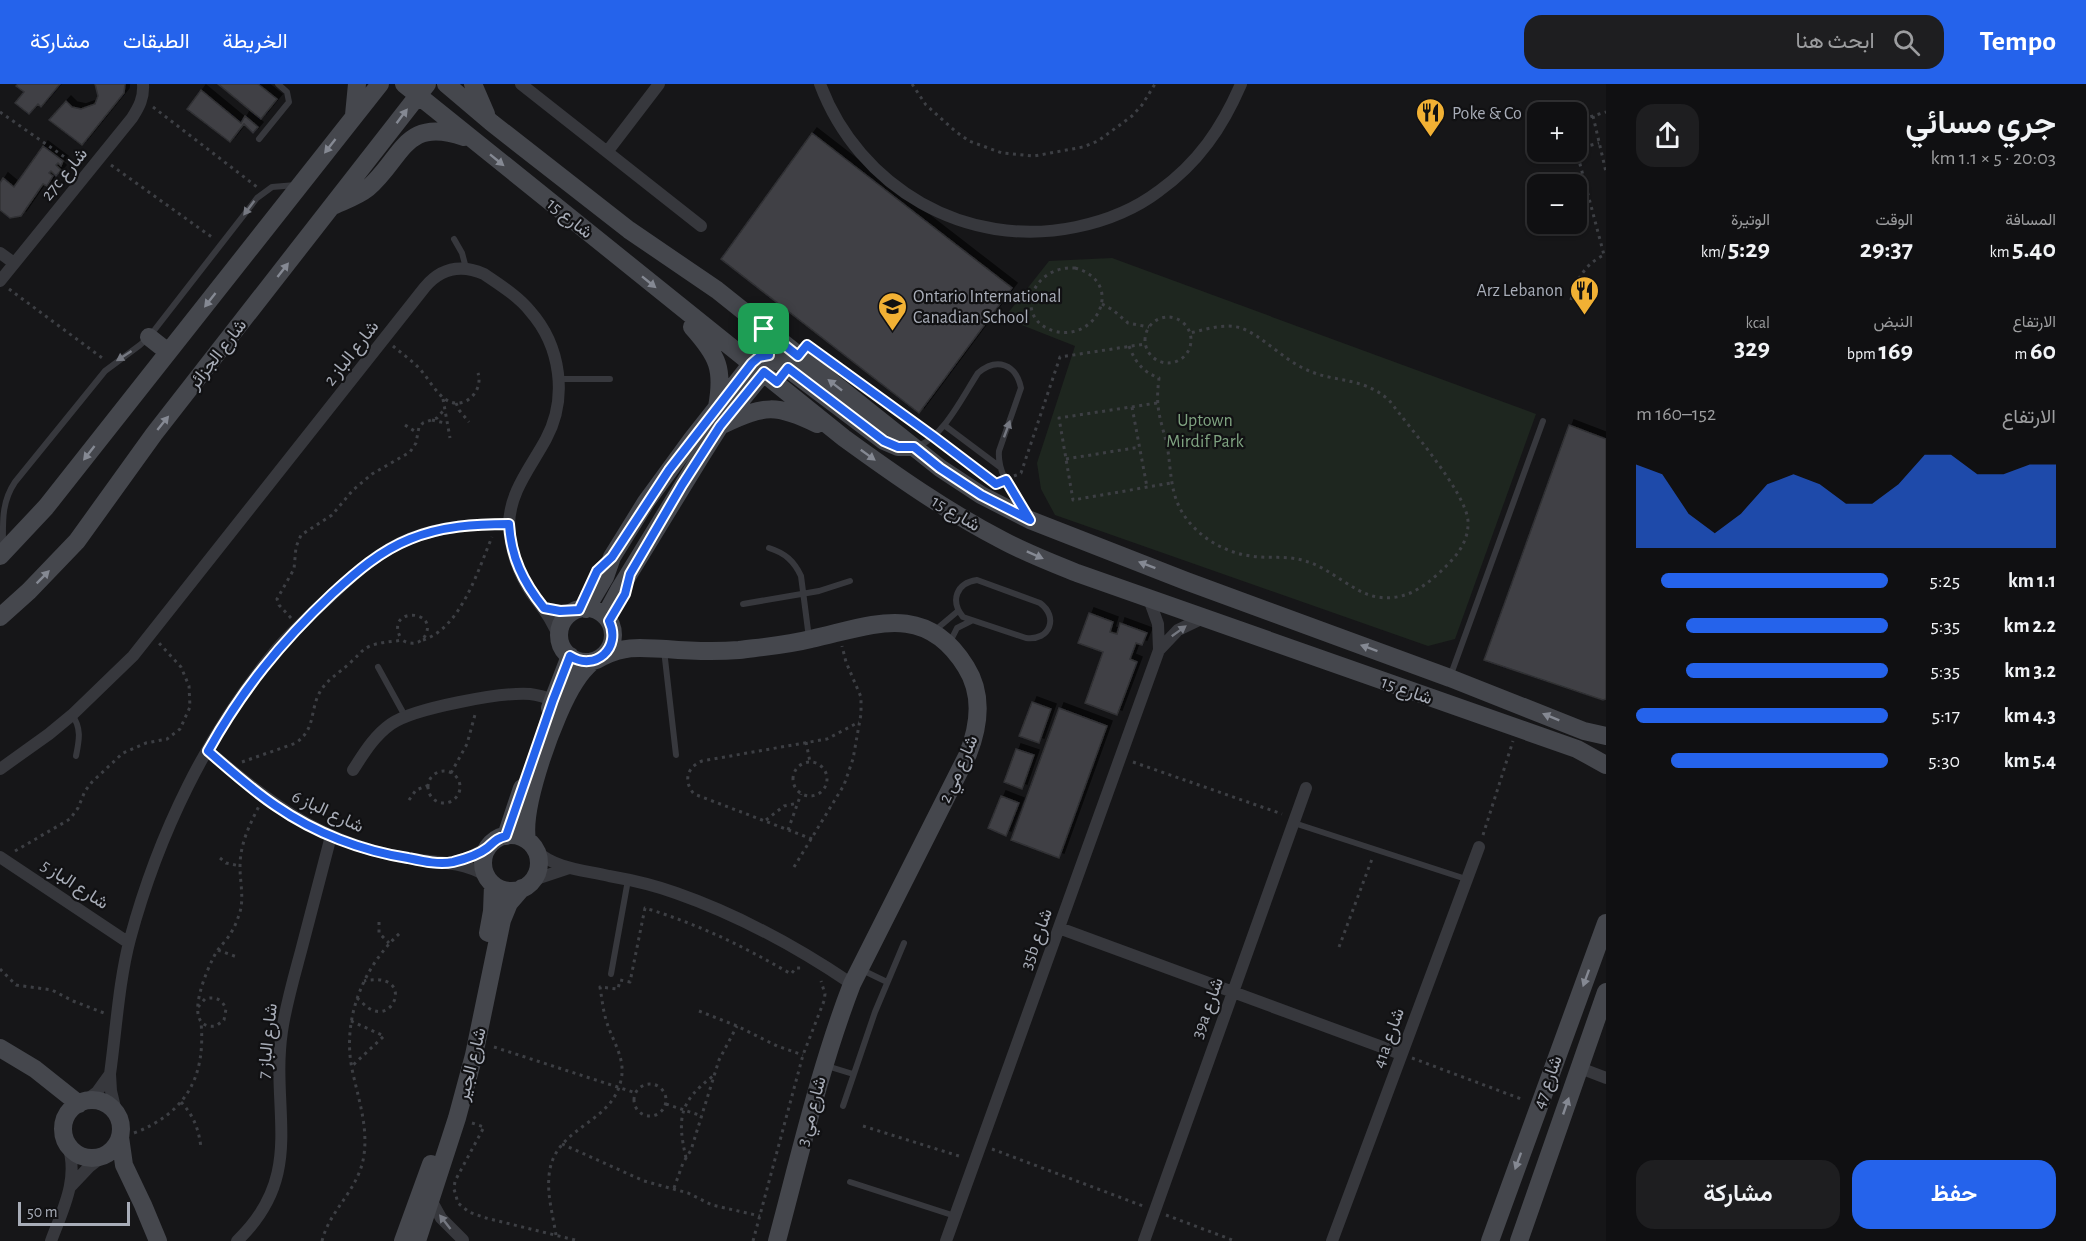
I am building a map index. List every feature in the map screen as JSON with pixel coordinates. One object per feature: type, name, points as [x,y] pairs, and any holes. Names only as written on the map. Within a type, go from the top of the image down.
[{"type":"street","name":"27c شارع","points":[[5,285],[14,263],[132,118],[140,106],[143,84]]},
{"type":"street","points":[[354,116],[357,84]]},
{"type":"street","points":[[2,555],[46,507],[380,84]]},
{"type":"street","name":"شارع 15","points":[[446,84],[492,123],[646,243],[717,290],[947,473],[981,495],[1030,520],[1186,581],[1584,730],[1606,736]]},
{"type":"street","points":[[473,84],[478,99],[492,123]]},
{"type":"street","points":[[521,84],[701,226]]},
{"type":"street","points":[[607,152],[659,84]]},
{"type":"street","points":[[820,84],[827,103],[844,134],[867,161],[893,185],[922,205],[955,219],[989,229],[1024,232],[1060,231],[1094,223],[1127,210],[1158,192],[1185,170],[1209,143],[1228,113],[1241,84]]},
{"type":"street","name":"شارع 15","points":[[416,87],[472,140],[681,308],[761,364],[844,438],[942,506],[1004,541],[1077,573],[1586,752],[1606,765]]},
{"type":"street","name":"شارع الجزائر","points":[[0,616],[37,583],[77,541],[154,434],[333,206],[416,87]]},
{"type":"street","points":[[333,206],[368,188],[404,145],[415,137],[427,132],[440,131],[472,140]]},
{"type":"street","points":[[0,253],[14,263]]},
{"type":"street","points":[[466,268],[484,274],[530,310],[548,338],[557,364],[559,393],[554,421],[522,479],[503,524],[519,569],[532,593],[554,624],[565,649],[581,662],[598,659]]},
{"type":"street","name":"شارع الباز 2","points":[[0,769],[49,734],[114,677],[152,635],[431,280],[447,270],[466,268]]},
{"type":"street","points":[[608,622],[625,594],[630,574],[718,417],[721,387],[716,358],[687,321],[681,308]]},
{"type":"street","points":[[506,836],[553,700],[565,649],[563,623],[580,610],[605,577],[612,557],[669,470],[718,417],[761,364],[769,346],[764,329]]},
{"type":"street","points":[[149,337],[168,352]]},
{"type":"street","points":[[761,364],[774,358],[884,441],[898,447],[914,447]]},
{"type":"street","points":[[718,417],[777,409],[797,415],[844,438]]},
{"type":"street","points":[[158,1241],[124,1165],[121,1130],[111,1091],[110,1074],[129,943],[141,902],[166,834],[188,788],[240,698],[278,649],[298,626],[356,572],[391,548],[429,532],[450,527],[503,524]]},
{"type":"street","points":[[612,557],[620,570],[630,574]]},
{"type":"street","points":[[1177,609],[1186,581]]},
{"type":"street","name":"35b شارع","points":[[946,1241],[1159,650],[1158,624],[1149,599]]},
{"type":"street","points":[[527,884],[538,866],[531,846],[527,814],[553,730],[575,681],[608,651],[613,639],[608,622],[596,610],[560,611],[544,608]]},
{"type":"street","name":"35b شارع","points":[[1159,650],[1178,630],[1203,618]]},
{"type":"street","name":"شارع مي 2","points":[[608,622],[638,646]]},
{"type":"street","name":"شارع مي 2","points":[[598,659],[620,649],[638,646],[663,649],[733,650],[809,640],[871,624],[896,622],[932,633],[949,645],[960,658],[969,672],[978,705],[978,723],[974,739],[856,976]]},
{"type":"street","points":[[353,771],[369,745],[380,734],[405,717],[419,711],[522,694],[543,696],[553,700]]},
{"type":"street","name":"شارع الباز 6","points":[[208,751],[264,797],[293,817],[331,836],[395,856],[469,866],[489,880]]},
{"type":"street","name":"39a شارع","points":[[1144,1241],[1306,788]]},
{"type":"street","points":[[570,868],[504,890],[489,880],[483,860],[488,847],[499,838],[513,835],[552,862],[676,893],[752,925],[856,976]]},
{"type":"street","name":"شارع الباز 7","points":[[237,1241],[259,1216],[269,1200],[280,1165],[282,1147],[279,1077],[282,1032],[291,987],[331,836]]},
{"type":"street","name":"شارع الباز 6","points":[[450,863],[470,857],[488,847]]},
{"type":"street","name":"41a شارع","points":[[1332,1241],[1479,847]]},
{"type":"street","name":"شارع الباز 5","points":[[1,858],[129,943]]},
{"type":"street","name":"شارع الجير","points":[[403,1241],[430,1165],[462,1054],[490,920],[489,880]]},
{"type":"street","name":"شارع الجير","points":[[417,1241],[432,1200],[474,1055],[502,920],[509,903],[527,884]]},
{"type":"street","name":"شارع 47","points":[[1490,1241],[1606,923]]},
{"type":"street","points":[[1059,928],[1401,1054]]},
{"type":"street","name":"شارع مي 3","points":[[777,1241],[824,1065],[856,976]]},
{"type":"street","name":"شارع 47","points":[[1519,1241],[1606,992]]},
{"type":"street","points":[[0,1048],[82,1103],[100,1102],[107,1105],[117,1116]]},
{"type":"street","points":[[0,1062],[53,1099],[62,1114],[72,1165],[71,1186],[51,1241]]},
{"type":"street","points":[[1580,1068],[1606,1078]]},
{"type":"street","points":[[64,1122],[72,1109],[97,1092],[110,1074]]},
{"type":"street","points":[[71,1186],[89,1167],[112,1150],[120,1137]]},
{"type":"street","points":[[68,1145],[80,1155],[95,1158],[104,1155]]},
{"type":"street","points":[[104,1155],[130,1202],[145,1241]]},
{"type":"street","points":[[432,1200],[441,1218],[465,1241]]},
{"type":"street","points":[[450,1241],[465,1241]]},
{"type":"lane","points":[[260,139],[289,102],[287,92],[278,84]]},
{"type":"lane","points":[[2,555],[3,508],[10,490],[111,365],[149,337],[263,192],[281,186],[299,185]]},
{"type":"lane","points":[[454,239],[462,253],[466,268]]},
{"type":"lane","points":[[914,447],[934,437],[978,373],[995,364],[1005,365],[1013,370],[1019,378],[1021,387],[999,451],[1000,467],[1030,520]]},
{"type":"lane","points":[[559,379],[610,379]]},
{"type":"lane","points":[[1450,678],[1543,421]]},
{"type":"lane","points":[[944,425],[1000,467]]},
{"type":"lane","points":[[769,548],[780,551],[790,558],[801,576],[809,640]]},
{"type":"lane","points":[[977,580],[1040,603],[1050,615],[1051,623],[1048,631],[1034,639],[971,621],[958,611],[955,602],[956,594],[961,586],[977,580]]},
{"type":"lane","points":[[742,604],[830,589],[850,581]]},
{"type":"lane","points":[[932,633],[958,611]]},
{"type":"lane","points":[[949,645],[957,628],[971,621]]},
{"type":"lane","points":[[663,649],[676,755]]},
{"type":"lane","points":[[378,667],[405,717]]},
{"type":"lane","points":[[72,715],[80,732],[76,756]]},
{"type":"lane","points":[[1295,821],[1375,850],[1467,879]]},
{"type":"lane","points":[[611,974],[628,880]]},
{"type":"lane","points":[[843,1106],[887,982],[904,943]]},
{"type":"lane","points":[[856,976],[887,982]]},
{"type":"lane","points":[[824,1065],[853,1074]]},
{"type":"lane","points":[[850,1182],[955,1216]]},
{"type":"path","points":[[912,84],[926,105],[969,141],[1002,153],[1034,156],[1083,147],[1098,141],[1138,110],[1155,84]]},
{"type":"path","points":[[142,99],[263,192]]},
{"type":"path","points":[[0,112],[87,173]]},
{"type":"path","points":[[1587,118],[1606,112]]},
{"type":"path","points":[[1593,116],[1606,172]]},
{"type":"path","points":[[1587,146],[1599,143]]},
{"type":"path","points":[[100,158],[222,244]]},
{"type":"path","points":[[1571,300],[1578,278],[1585,268],[1605,254],[1580,162]]},
{"type":"path","points":[[1075,268],[1088,274],[1098,284],[1102,304],[1096,318],[1090,323],[1077,330],[1062,332],[1054,331],[1041,323],[1033,312],[1032,298],[1036,284],[1047,274],[1061,269],[1075,268]]},
{"type":"path","points":[[5,285],[111,365]]},
{"type":"path","points":[[1102,304],[1128,323],[1149,327]]},
{"type":"path","points":[[1175,317],[1182,321],[1190,333],[1190,348],[1181,359],[1174,362],[1166,363],[1152,357],[1145,344],[1149,327],[1160,318],[1175,317]]},
{"type":"path","points":[[1129,346],[1143,370],[1159,378],[1157,403],[1167,444],[1171,483],[1183,513],[1198,531],[1214,544],[1252,557],[1288,557],[1310,562],[1330,571],[1362,593],[1389,598],[1416,591],[1456,558],[1466,540],[1468,520],[1463,501],[1396,410],[1380,393],[1360,383],[1322,376],[1304,369],[1273,350],[1259,338],[1240,328],[1218,327],[1190,333]]},
{"type":"path","points":[[384,339],[418,367],[446,400],[456,403],[466,401],[475,395],[480,384],[478,373]]},
{"type":"path","points":[[879,397],[996,484],[1021,473],[1060,357],[1145,344]]},
{"type":"path","points":[[442,397],[450,438]]},
{"type":"path","points":[[456,403],[469,422]]},
{"type":"path","points":[[1157,403],[1059,418],[1073,500],[1171,483]]},
{"type":"path","points":[[1132,407],[1147,487]]},
{"type":"path","points":[[298,626],[277,600],[294,569],[296,547],[301,535],[332,515],[353,490],[372,474],[410,452],[416,442],[416,432],[423,423],[432,420],[444,410]]},
{"type":"path","points":[[432,420],[445,423]]},
{"type":"path","points":[[405,425],[416,432]]},
{"type":"path","points":[[1066,459],[1140,447]]},
{"type":"path","points":[[422,641],[427,628],[420,616],[406,615],[400,620],[398,634],[408,644],[415,644],[422,641],[429,638],[442,630],[457,612],[503,524]]},
{"type":"path","points":[[794,867],[844,785],[853,759],[861,698],[846,662],[841,633]]},
{"type":"path","points":[[1,858],[70,819],[92,782],[123,753],[140,745],[171,737],[184,723],[191,696],[186,676],[181,667],[152,635]]},
{"type":"path","points":[[229,769],[252,757],[296,743],[303,738],[311,726],[318,696],[329,679],[363,650],[375,645],[402,640]]},
{"type":"path","points":[[451,773],[470,736],[478,700]]},
{"type":"path","points":[[812,838],[694,794],[687,782],[690,768],[702,761],[834,737],[859,722]]},
{"type":"path","points":[[1479,847],[1517,728]]},
{"type":"path","points":[[806,742],[810,762]]},
{"type":"path","points":[[1120,757],[1295,821]]},
{"type":"path","points":[[810,762],[823,769],[826,783],[816,795],[811,796],[801,794],[794,786],[793,775],[799,766],[810,762]]},
{"type":"path","points":[[437,773],[451,773],[456,776],[460,787],[452,801],[441,802],[431,796],[429,785],[437,773]]},
{"type":"path","points":[[409,800],[416,790],[429,785]]},
{"type":"path","points":[[788,830],[801,794]]},
{"type":"path","points":[[120,1137],[136,1133],[166,1116],[181,1102],[197,1077],[202,1046],[201,1022],[198,1018],[201,989],[218,950],[232,932],[240,911],[242,900],[240,866],[246,832],[264,797]]},
{"type":"path","points":[[765,821],[784,806],[798,803]]},
{"type":"path","points":[[1339,947],[1375,850]]},
{"type":"path","points":[[220,858],[226,863],[240,866]]},
{"type":"path","points":[[556,1235],[549,1176],[555,1154],[585,1122],[594,1118],[608,1106],[622,1080],[621,1060],[607,1025],[600,987],[618,989],[620,980],[630,982],[645,908],[720,935],[791,974],[796,968],[804,969]]},
{"type":"path","points":[[379,922],[379,933],[389,943]]},
{"type":"path","points":[[322,1241],[331,1220],[356,1183],[364,1158],[364,1119],[351,1066],[351,1021],[364,981],[380,954],[400,933]]},
{"type":"path","points":[[218,950],[237,957]]},
{"type":"path","points":[[0,969],[16,986],[52,990],[104,1013],[118,1012]]},
{"type":"path","points":[[753,1241],[803,1055],[824,1001],[823,983],[818,976]]},
{"type":"path","points":[[357,998],[378,1012],[388,1009],[395,1000],[394,989],[387,981],[376,979],[364,981]]},
{"type":"path","points":[[198,1007],[205,999],[215,998],[220,1000],[226,1009],[226,1015],[221,1024],[211,1027],[201,1022]]},
{"type":"path","points":[[699,1011],[737,1026],[777,1046],[803,1055]]},
{"type":"path","points":[[351,1021],[384,1036],[351,1066]]},
{"type":"path","points":[[674,1188],[691,1150],[723,1050],[737,1026]]},
{"type":"path","points":[[494,1047],[636,1093]]},
{"type":"path","points":[[1401,1054],[1524,1100],[1525,1095],[1540,1100]]},
{"type":"path","points":[[686,1158],[680,1128],[683,1110],[691,1095],[714,1075]]},
{"type":"path","points":[[644,1085],[656,1085],[664,1092],[666,1104],[658,1114],[645,1114],[636,1106],[636,1093],[644,1085]]},
{"type":"path","points":[[181,1102],[188,1109],[198,1128],[201,1148]]},
{"type":"path","points":[[666,1104],[702,1116]]},
{"type":"path","points":[[472,1123],[484,1127],[455,1181],[454,1189],[458,1203],[469,1212],[486,1218],[579,1241]]},
{"type":"path","points":[[863,1126],[975,1161]]},
{"type":"path","points":[[562,1144],[636,1178],[674,1188],[712,1206],[760,1216]]},
{"type":"path","points":[[981,1145],[1234,1241]]},
{"type":"green space","name":"Uptown Mirdif Park","points":[[1112,258],[1536,414],[1455,639],[1428,646],[1055,515],[1041,489],[1037,463],[1075,346],[1004,318],[1049,261]]},
{"type":"building","points":[[18,84],[60,84],[41,107],[38,104],[29,114],[15,103],[24,92],[16,86]]},
{"type":"building","points":[[95,84],[125,84],[124,93],[82,145],[49,120],[66,101],[72,107],[81,109],[95,104],[98,96]]},
{"type":"building","points":[[218,84],[258,84],[277,99],[261,119]]},
{"type":"building","points":[[201,90],[241,123],[245,116],[258,127],[253,133],[244,124],[230,142],[187,109]]},
{"type":"building","points":[[812,133],[1012,288],[919,413],[721,259]]},
{"type":"building","points":[[43,146],[63,161],[61,166],[58,163],[56,165],[61,170],[56,176],[51,171],[49,173],[53,176],[47,186],[43,184],[21,216],[10,218],[0,210],[0,183],[3,178],[14,187]]},
{"type":"building","points":[[1569,425],[1606,439],[1606,699],[1603,700],[1484,660]]},
{"type":"building","points":[[1089,613],[1113,622],[1110,632],[1117,634],[1120,623],[1147,633],[1142,645],[1136,643],[1130,659],[1137,662],[1117,715],[1085,703],[1103,652],[1078,643]]},
{"type":"building","points":[[1032,702],[1051,709],[1039,743],[1019,736]]},
{"type":"building","points":[[1059,708],[1107,726],[1059,858],[1011,840]]},
{"type":"building","points":[[1016,749],[1034,755],[1022,789],[1004,782]]},
{"type":"building","points":[[1001,796],[1019,803],[1006,836],[988,828]]},
{"type":"place","name":"Poke & Co","points":[[1431,138]]},
{"type":"place","name":"Arz Lebanon","points":[[1584,316]]},
{"type":"place","name":"Ontario International Canadian School","points":[[892,332]]},
{"type":"route","points":[[764,329],[798,356],[807,345],[996,484],[1006,480],[1030,520],[1002,507],[960,482],[914,447],[898,447],[884,441],[788,368],[777,382],[764,372],[720,426],[662,517],[630,574],[625,594],[609,621],[613,639],[608,651],[593,662],[581,662],[570,656],[506,836],[470,857],[450,863],[423,861],[369,849],[331,836],[293,817],[275,806],[208,751],[223,724],[258,673],[298,626],[356,572],[391,548],[410,539],[450,527],[509,524],[510,542],[522,578],[544,608],[568,612],[579,610],[597,571],[612,557],[646,502],[692,439],[752,363],[759,357],[769,355],[764,329]]}]
